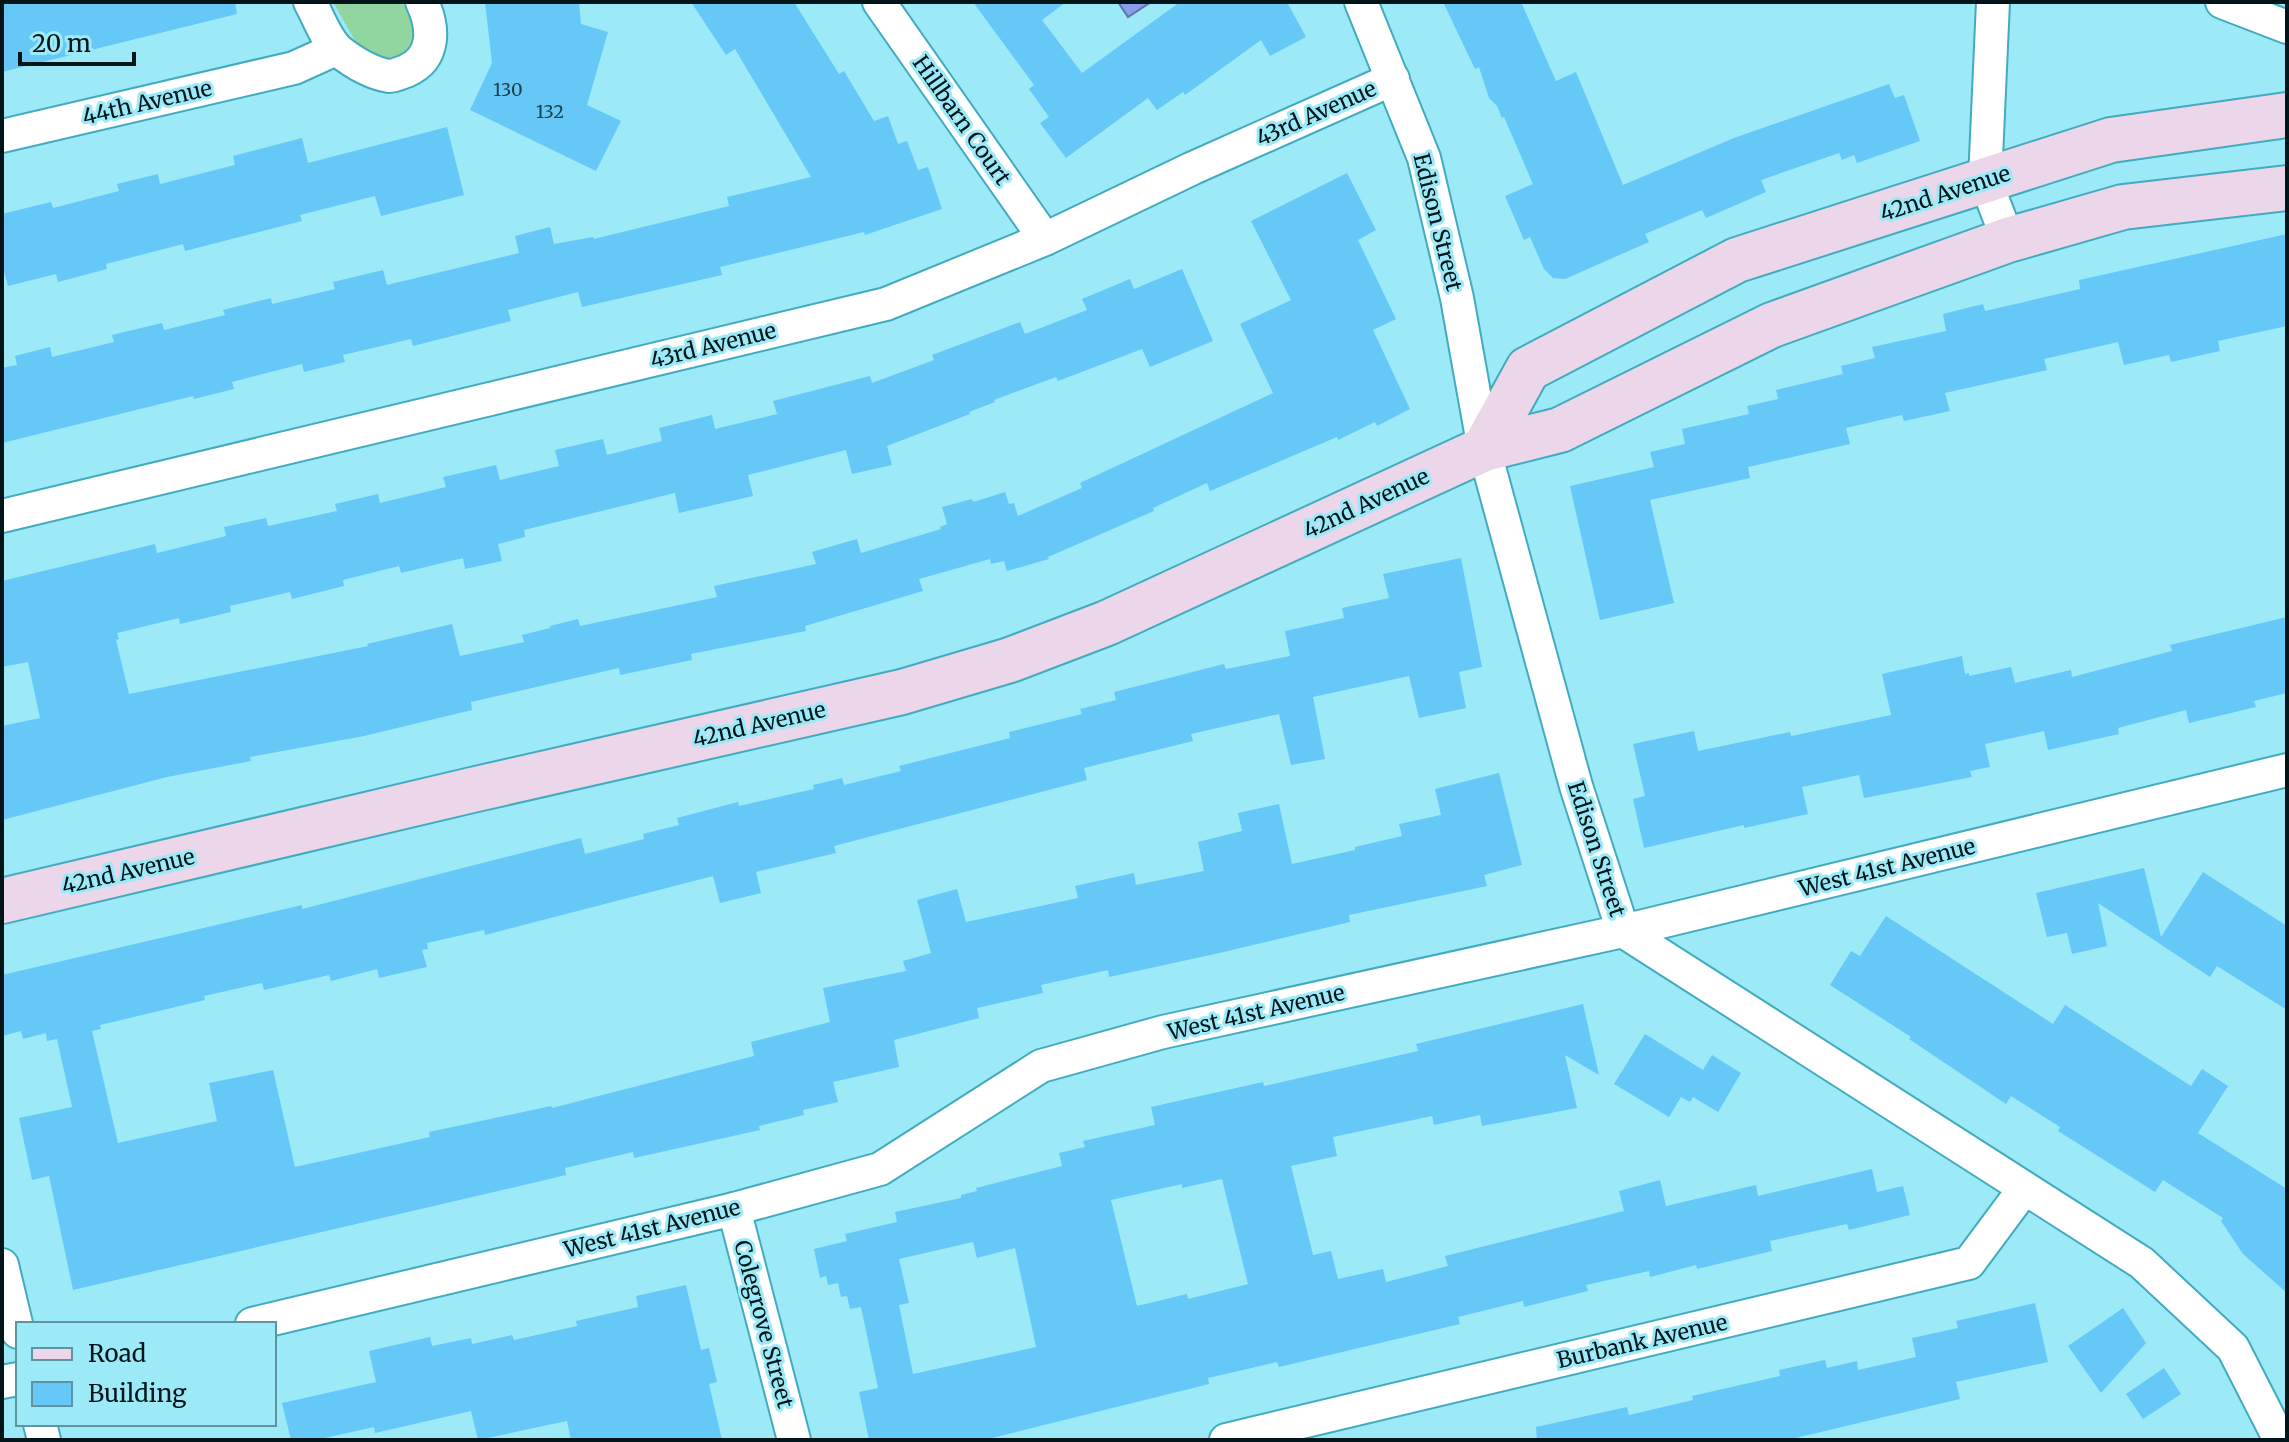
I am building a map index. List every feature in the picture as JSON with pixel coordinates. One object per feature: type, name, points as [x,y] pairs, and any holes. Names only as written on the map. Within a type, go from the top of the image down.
[{"type":"street","points":[[310,2],[336,49],[369,71],[393,77],[416,67],[428,51],[432,33],[429,15],[422,2]]},
{"type":"street","name":"Hillbarn Court","points":[[879,2],[1045,239]]},
{"type":"street","name":"Edison Street","points":[[1361,2],[1424,158],[1457,298],[1484,449],[1576,786],[1623,931],[2142,1263],[2233,1348],[2280,1440]]},
{"type":"street","points":[[1993,2],[1985,180],[2008,240]]},
{"type":"street","points":[[2222,2],[2287,27]]},
{"type":"street","name":"44th Avenue","points":[[2,136],[294,68],[336,49]]},
{"type":"street","name":"43rd Avenue","points":[[2,516],[886,304],[1045,239],[1193,168],[1393,79]]},
{"type":"street","name":"42nd Avenue","points":[[1484,449],[1528,369],[1737,260],[2111,140],[2287,115]]},
{"type":"street","name":"42nd Avenue","points":[[2,901],[902,692],[1010,660],[1107,623],[1484,449],[1560,430],[1772,325],[2008,240],[2123,207],[2287,188]]},
{"type":"street","name":"West 41st Avenue","points":[[260,1322],[734,1209],[880,1169],[1041,1066],[1163,1032],[2284,781]]},
{"type":"street","name":"Burbank Avenue","points":[[1226,1440],[1969,1263],[2024,1189]]},
{"type":"street","name":"Colegrove Street","points":[[734,1209],[794,1440]]},
{"type":"street","points":[[2,1265],[16,1324]]},
{"type":"green space","points":[[333,2],[402,2],[414,27],[415,36],[409,52],[402,57],[386,60],[370,55],[355,39]]},
{"type":"water","points":[[1118,2],[1151,2],[1128,17]]},
{"type":"building","points":[[2,2],[235,2],[237,14],[2,72]]},
{"type":"building","points":[[485,2],[579,2],[581,24],[608,32],[587,105],[621,121],[596,171],[470,110],[492,63]]},
{"type":"building","points":[[691,2],[794,2],[839,74],[844,71],[874,121],[888,116],[898,144],[907,141],[918,170],[928,167],[942,209],[865,235],[864,232],[720,267],[722,275],[582,307],[578,292],[508,310],[511,321],[413,346],[411,339],[343,355],[345,362],[304,372],[302,364],[232,382],[234,389],[194,399],[193,396],[2,443],[2,368],[17,365],[15,356],[50,347],[52,357],[114,342],[112,335],[162,323],[164,330],[225,315],[223,310],[271,298],[272,304],[335,289],[333,282],[383,270],[387,285],[519,253],[515,236],[550,227],[554,244],[594,239],[729,206],[727,197],[811,177],[735,49],[726,55]]},
{"type":"building","points":[[973,2],[1066,2],[1042,20],[1082,73],[1180,2],[1287,2],[1306,37],[1270,56],[1261,40],[1185,95],[1183,92],[1157,110],[1148,98],[1066,158],[1040,123],[1049,117],[1029,89],[1034,85]]},
{"type":"building","points":[[1443,2],[1521,2],[1556,81],[1576,72],[1623,185],[1734,138],[1889,84],[1895,98],[1904,95],[1920,141],[1857,163],[1854,155],[1842,160],[1839,153],[1761,180],[1766,192],[1706,218],[1702,210],[1645,234],[1649,242],[1565,279],[1553,278],[1544,269],[1530,237],[1524,240],[1505,196],[1533,184],[1504,117],[1489,98],[1479,67],[1475,69]]},
{"type":"building","points":[[447,127],[464,195],[381,216],[375,196],[300,215],[302,221],[185,251],[183,244],[106,264],[107,269],[58,282],[56,274],[8,286],[2,264],[2,214],[51,202],[53,208],[119,191],[117,184],[158,174],[160,184],[235,165],[233,156],[302,138],[308,163]]},
{"type":"building","points":[[1347,173],[1376,230],[1358,240],[1396,319],[1373,330],[1410,409],[1377,426],[1375,422],[1210,491],[1207,483],[1049,559],[1007,571],[1004,561],[991,564],[990,559],[919,579],[923,591],[805,626],[806,631],[691,654],[692,660],[620,675],[619,668],[471,702],[472,710],[364,736],[250,757],[251,761],[167,777],[2,820],[2,726],[40,718],[28,662],[2,667],[2,581],[155,544],[157,553],[226,536],[224,527],[266,518],[268,526],[337,511],[335,504],[378,494],[380,503],[446,487],[443,477],[496,465],[500,480],[559,466],[555,450],[603,439],[607,455],[662,441],[659,428],[712,415],[715,429],[777,414],[773,401],[870,376],[872,383],[934,360],[932,355],[1020,322],[1025,334],[1087,310],[1082,299],[1130,279],[1134,289],[1182,269],[1213,341],[1150,367],[1142,349],[1058,381],[1056,377],[994,400],[970,414],[887,446],[892,465],[852,474],[846,450],[748,475],[753,496],[679,513],[675,493],[524,530],[525,537],[498,544],[502,561],[465,569],[463,558],[401,573],[399,566],[343,580],[344,586],[292,599],[290,592],[230,606],[231,612],[180,624],[179,618],[117,633],[119,639],[116,640],[129,694],[368,646],[452,624],[460,656],[524,642],[522,635],[578,619],[580,626],[717,597],[714,586],[816,564],[812,552],[857,539],[861,553],[941,529],[947,524],[942,507],[972,499],[973,502],[1005,492],[1009,504],[1014,503],[1018,516],[1082,488],[1080,483],[1273,393],[1240,324],[1291,300],[1251,221]]},
{"type":"building","points":[[2287,234],[2287,326],[2218,341],[2220,351],[2171,362],[2169,355],[2124,365],[2118,342],[2044,359],[2047,370],[1945,393],[1950,411],[1904,421],[1902,415],[1846,428],[1850,444],[1748,467],[1750,478],[1650,500],[1674,603],[1600,620],[1570,486],[1654,467],[1650,452],[1685,444],[1682,429],[1749,414],[1747,406],[1778,399],[1776,390],[1843,374],[1841,366],[1875,358],[1872,347],[1946,331],[1943,314],[1983,304],[1985,311],[2080,289],[2079,280]]},
{"type":"building","points":[[1461,558],[1482,667],[1459,672],[1466,708],[1419,718],[1409,676],[1313,697],[1325,759],[1291,765],[1279,714],[1191,734],[1193,741],[1084,768],[1087,780],[834,846],[836,853],[756,872],[761,893],[720,903],[713,876],[485,935],[484,930],[427,943],[428,949],[422,950],[427,967],[379,978],[377,969],[331,981],[329,975],[264,990],[262,983],[100,1025],[101,1029],[92,1031],[118,1143],[217,1121],[209,1083],[273,1070],[295,1167],[430,1137],[429,1132],[552,1108],[754,1056],[751,1042],[830,1022],[823,988],[906,971],[903,961],[931,953],[917,900],[957,889],[966,922],[1078,898],[1075,886],[1134,873],[1136,885],[1204,871],[1198,842],[1242,831],[1238,813],[1279,804],[1292,864],[1402,836],[1399,824],[1441,815],[1435,789],[1499,773],[1522,865],[1484,875],[1487,886],[1349,915],[1350,922],[1215,954],[1109,977],[1108,970],[1041,985],[1043,993],[977,1008],[979,1018],[894,1040],[899,1067],[833,1082],[838,1102],[803,1110],[804,1115],[759,1126],[760,1130],[634,1158],[633,1152],[565,1168],[566,1175],[73,1290],[49,1176],[32,1180],[19,1118],[72,1107],[57,1039],[47,1041],[46,1033],[23,1039],[21,1031],[2,1036],[2,975],[302,905],[302,909],[581,838],[585,854],[644,839],[643,834],[679,825],[677,818],[738,802],[739,806],[814,789],[813,785],[842,778],[844,785],[901,771],[899,766],[1010,738],[1009,732],[1082,714],[1080,709],[1116,700],[1114,692],[1224,664],[1226,669],[1290,656],[1285,631],[1344,618],[1342,608],[1389,598],[1383,574]]},
{"type":"building","points":[[2287,617],[2287,693],[2254,701],[2256,707],[2189,723],[2186,710],[2118,728],[2119,734],[2048,750],[2044,731],[1985,744],[1990,767],[1970,771],[1972,777],[1864,798],[1859,775],[1802,787],[1808,814],[1644,848],[1633,799],[1645,796],[1633,744],[1694,731],[1698,751],[1891,715],[1882,674],[1962,656],[1965,674],[1969,673],[1969,676],[2011,667],[2015,683],[2071,670],[2072,677],[2172,651],[2170,645]]},
{"type":"building","points":[[2144,868],[2161,937],[2203,872],[2287,926],[2287,1010],[2217,966],[2210,977],[2098,903],[2107,946],[2072,954],[2067,933],[2047,937],[2036,893]]},
{"type":"building","points":[[1886,916],[2053,1024],[2065,1005],[2191,1086],[2202,1069],[2228,1086],[2198,1133],[2287,1189],[2287,1293],[2243,1254],[2221,1221],[2223,1218],[2163,1180],[2155,1192],[2058,1131],[2060,1127],[2011,1096],[2006,1104],[1830,985],[1851,951],[1860,956]]},
{"type":"building","points":[[1583,1004],[1599,1075],[1565,1055],[1577,1108],[1482,1126],[1480,1115],[1434,1125],[1432,1116],[1333,1137],[1337,1156],[1291,1166],[1313,1255],[1331,1251],[1338,1279],[1383,1269],[1386,1282],[1448,1266],[1445,1256],[1624,1211],[1619,1191],[1660,1180],[1666,1206],[1756,1185],[1758,1196],[1872,1169],[1877,1192],[1903,1186],[1910,1215],[1849,1230],[1847,1224],[1770,1241],[1772,1251],[1697,1269],[1696,1265],[1650,1277],[1649,1271],[1586,1285],[1588,1291],[1524,1307],[1523,1301],[1458,1317],[1460,1324],[1279,1367],[1277,1362],[1208,1378],[1209,1384],[984,1440],[869,1440],[859,1392],[878,1388],[861,1307],[850,1309],[847,1296],[841,1297],[838,1283],[828,1285],[826,1276],[820,1278],[814,1249],[847,1241],[845,1234],[897,1222],[895,1212],[961,1198],[961,1195],[977,1191],[976,1188],[1062,1166],[1059,1153],[1085,1147],[1083,1141],[1155,1125],[1151,1107],[1263,1082],[1264,1086],[1418,1051],[1416,1044]],"holes":[[[1222,1179],[1248,1284],[1188,1299],[1187,1294],[1137,1306],[1111,1200],[1182,1184],[1182,1188]],[[973,1242],[977,1258],[1015,1248],[1036,1347],[913,1374],[899,1305],[909,1303],[899,1259]]]},
{"type":"building","points":[[1645,1034],[1703,1070],[1712,1055],[1741,1073],[1718,1112],[1693,1097],[1690,1102],[1681,1097],[1669,1117],[1614,1084]]},
{"type":"building","points":[[686,1285],[701,1350],[709,1348],[717,1382],[709,1384],[722,1440],[571,1440],[567,1421],[478,1440],[471,1411],[375,1433],[374,1427],[316,1440],[291,1440],[282,1403],[376,1382],[369,1351],[430,1337],[432,1346],[471,1338],[472,1344],[512,1335],[514,1340],[577,1326],[576,1321],[638,1307],[636,1296]]},
{"type":"building","points":[[2035,1303],[2048,1362],[1956,1382],[1960,1399],[1787,1440],[1537,1440],[1536,1427],[1627,1407],[1629,1415],[1693,1400],[1692,1396],[1780,1376],[1779,1370],[1825,1360],[1827,1368],[1857,1361],[1858,1370],[1916,1357],[1912,1338],[1958,1328],[1956,1321]]},
{"type":"building","points":[[2123,1308],[2146,1343],[2101,1393],[2068,1346]]},
{"type":"building","points":[[2164,1368],[2181,1394],[2143,1419],[2126,1394]]}]
